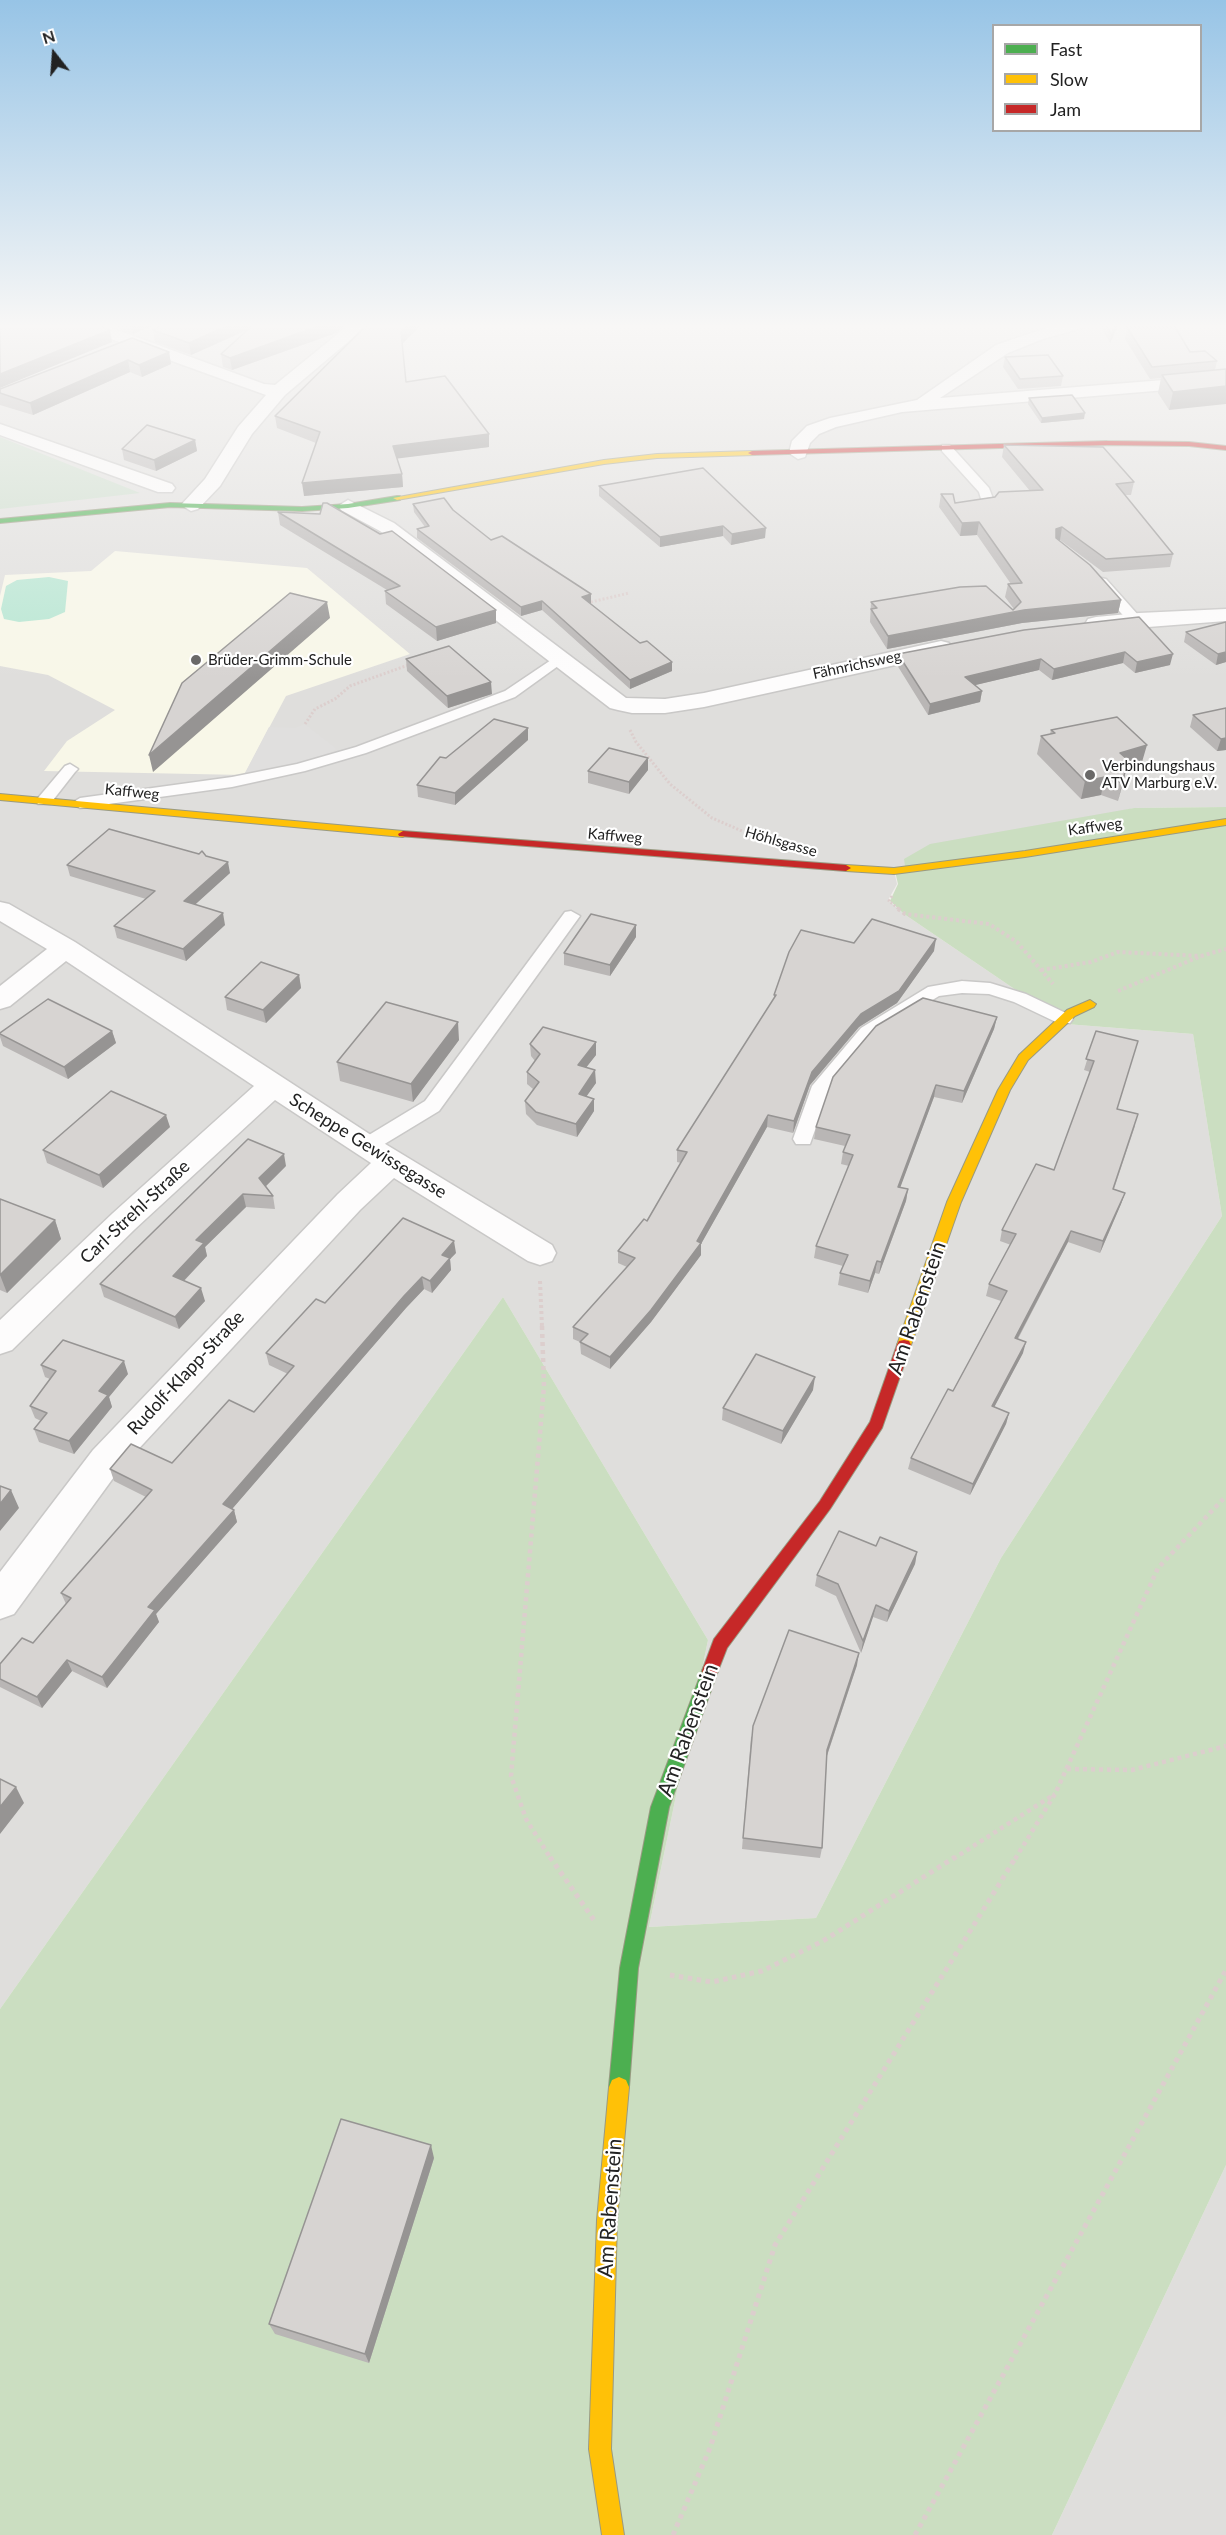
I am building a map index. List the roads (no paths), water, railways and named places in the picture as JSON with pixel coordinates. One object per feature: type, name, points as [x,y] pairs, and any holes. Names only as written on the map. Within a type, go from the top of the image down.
[{"type":"street","points":[[37,442],[165,488]]},
{"type":"street","points":[[191,505],[213,482],[237,442]]},
{"type":"street","points":[[798,453],[801,442]]},
{"type":"street","points":[[0,521],[80,512],[191,505],[302,508],[348,506],[604,462],[657,456],[1107,443],[1189,444],[1226,448]]},
{"type":"street","points":[[348,506],[387,527],[560,658]]},
{"type":"street","points":[[1078,626],[1134,619],[1226,615]]},
{"type":"street","name":"Fähnrichsweg","points":[[560,658],[625,704],[665,706],[704,700],[856,664],[966,643]]},
{"type":"street","name":"Kaffweg","points":[[0,797],[453,839],[894,871],[1025,854],[1226,822]]},
{"type":"street","name":"Scheppe Gewissegasse","points":[[0,910],[65,948],[273,1086],[540,1253]]},
{"type":"street","points":[[0,1000],[65,948]]},
{"type":"street","name":"Am Rabenstein","points":[[613,2535],[600,2449],[607,2220],[629,1968],[660,1807],[720,1644],[825,1505],[877,1424],[954,1202],[1004,1090],[1023,1058],[1067,1016],[1090,1004]]},
{"type":"street","name":"Carl-Strehl-Straße","points":[[0,1341],[124,1221],[273,1086]]},
{"type":"street","name":"Rudolf-Klapp-Straße","points":[[0,1602],[106,1460],[341,1211],[379,1154]]},
{"type":"lane","points":[[946,448],[985,491],[989,504],[957,510]]},
{"type":"lane","points":[[1094,573],[1134,619]]},
{"type":"lane","points":[[77,803],[232,782],[300,768],[361,750],[510,694],[560,658]]},
{"type":"lane","points":[[45,801],[70,769]]},
{"type":"lane","points":[[379,1154],[432,1106],[448,1087],[571,916]]},
{"type":"lane","points":[[803,1139],[821,1086],[867,1032],[934,991],[962,987],[990,989],[1067,1016]]},
{"type":"place","name":"Brüder-Grimm-Schule","points":[[196,660]]},
{"type":"place","name":"Verbindungshaus ATV Marburg e.V.","points":[[1090,775]]}]
